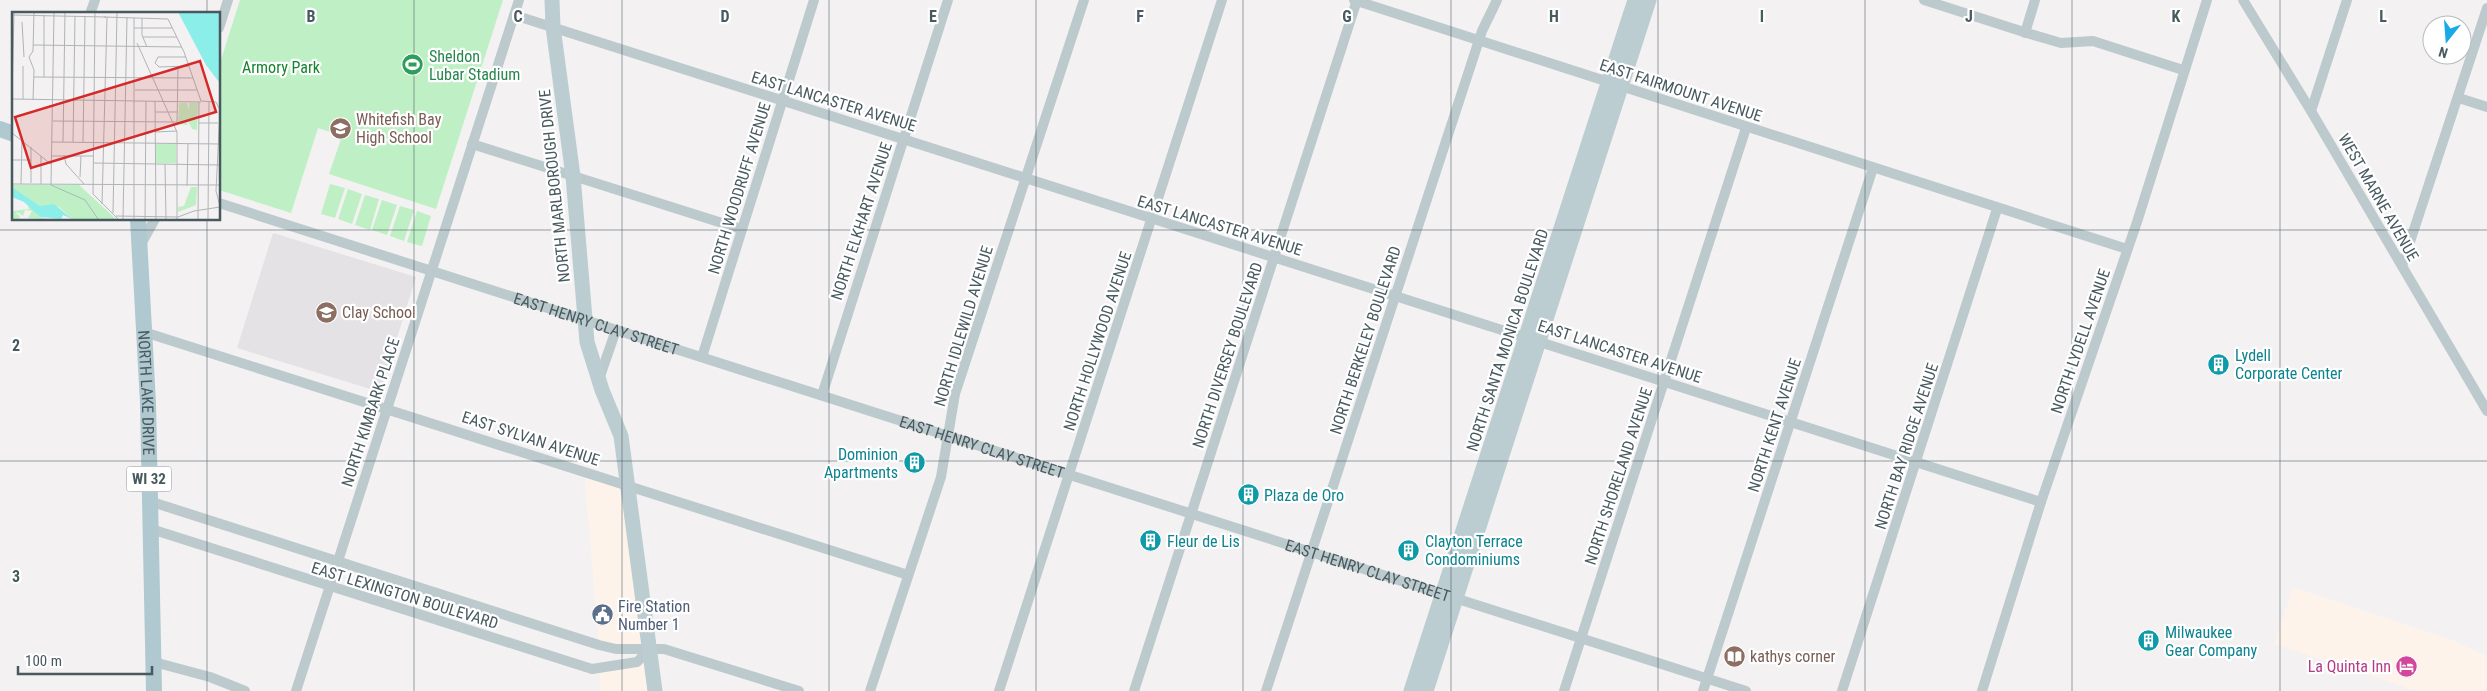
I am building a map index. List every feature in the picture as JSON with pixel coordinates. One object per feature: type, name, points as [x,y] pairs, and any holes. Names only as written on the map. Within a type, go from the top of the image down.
[{"type":"main road","points":[[0,129],[12,133]]},
{"type":"main road","name":"NORTH LAKE DRIVE","points":[[138,220],[141,244],[144,332],[154,691]]},
{"type":"main road","name":"NORTH LAKE DRIVE","points":[[141,244],[144,220]]},
{"type":"street","points":[[91,12],[95,0]]},
{"type":"street","points":[[220,25],[228,0]]},
{"type":"street","name":"NORTH KIMBARK PLACE","points":[[296,691],[518,0]]},
{"type":"street","name":"NORTH MARLBOROUGH DRIVE","points":[[552,0],[553,27],[573,176],[587,342],[599,380],[621,436],[655,691]]},
{"type":"street","name":"NORTH WOODRUFF AVENUE","points":[[702,357],[814,0]]},
{"type":"street","name":"NORTH ELKHART AVENUE","points":[[822,395],[948,0]]},
{"type":"street","name":"NORTH IDLEWILD AVENUE","points":[[870,691],[941,477],[948,447],[955,394],[1024,178],[1084,0]]},
{"type":"street","name":"NORTH HOLLYWOOD AVENUE","points":[[998,691],[1222,0]]},
{"type":"street","name":"EAST FAIRMOUNT AVENUE","points":[[1356,0],[2127,250]]},
{"type":"street","name":"NORTH DIVERSEY BOULEVARD","points":[[1134,691],[1356,0]]},
{"type":"street","name":"NORTH BERKELEY BOULEVARD","points":[[1266,691],[1479,40],[1486,20],[1498,0]]},
{"type":"street","name":"NORTH SANTA MONICA BOULEVARD","points":[[1615,84],[1635,0]]},
{"type":"street","name":"NORTH SANTA MONICA BOULEVARD","points":[[1426,691],[1450,596],[1615,84],[1649,0]]},
{"type":"street","points":[[1924,0],[2061,43],[2092,42],[2183,70]]},
{"type":"street","points":[[2025,33],[2035,0]]},
{"type":"street","name":"NORTH LYDELL AVENUE","points":[[1982,691],[2041,502],[2127,250],[2183,70],[2207,0]]},
{"type":"street","name":"WEST MARNE AVENUE","points":[[2243,0],[2311,111],[2487,409]]},
{"type":"street","points":[[2311,111],[2347,0]]},
{"type":"street","points":[[2402,266],[2459,98],[2487,8]]},
{"type":"street","name":"EAST LANCASTER AVENUE","points":[[514,15],[2041,502]]},
{"type":"street","points":[[2459,98],[2487,108]]},
{"type":"street","name":"NORTH SHORELAND AVENUE","points":[[1564,691],[1746,128]]},
{"type":"street","points":[[472,144],[741,229]]},
{"type":"street","name":"NORTH KENT AVENUE","points":[[1703,691],[1873,168]]},
{"type":"street","name":"EAST HENRY CLAY STREET","points":[[220,204],[1746,691]]},
{"type":"street","name":"NORTH BAY RIDGE AVENUE","points":[[1842,691],[1997,209]]},
{"type":"street","points":[[141,244],[153,220]]},
{"type":"street","points":[[599,380],[616,330]]},
{"type":"street","name":"EAST SYLVAN AVENUE","points":[[144,332],[388,408],[908,575]]},
{"type":"street","name":"EAST LEXINGTON BOULEVARD","points":[[149,501],[599,645],[616,649],[664,649],[799,691]]},
{"type":"street","name":"EAST LEXINGTON BOULEVARD","points":[[150,529],[592,669],[637,662],[649,650]]},
{"type":"street","name":"NORTH SANTA MONICA BOULEVARD","points":[[1411,691],[1450,596]]},
{"type":"street","points":[[154,662],[210,676],[245,691]]},
{"type":"shaded area","name":"Clay School","points":[[273,233],[416,277],[380,392],[237,348]]},
{"type":"shaded area","points":[[584,470],[629,486],[655,691],[601,691],[599,668],[637,662],[649,650],[599,645]]},
{"type":"shaded area","points":[[2293,587],[2454,641],[2487,656],[2487,691],[2418,691],[2274,644]]},
{"type":"green space","name":"Whitefish Bay High School","points":[[240,0],[503,0],[436,209],[329,174],[342,136],[318,128],[291,213],[220,190],[220,63]]},
{"type":"green space","points":[[330,184],[345,188],[335,218],[321,214]]},
{"type":"green space","points":[[348,189],[362,194],[352,224],[338,219]]},
{"type":"green space","points":[[365,195],[379,199],[370,230],[355,225]]},
{"type":"green space","points":[[382,200],[397,205],[387,235],[372,230]]},
{"type":"green space","points":[[400,206],[414,210],[404,241],[390,236]]},
{"type":"green space","points":[[417,211],[431,216],[422,246],[407,242]]},
{"type":"place","name":"Sheldon Lubar Stadium","points":[[413,65]]},
{"type":"place","name":"Whitefish Bay High School","points":[[340,128]]},
{"type":"place","name":"Clay School","points":[[326,312]]},
{"type":"place","name":"Lydell Corporate Center","points":[[2219,364]]},
{"type":"place","name":"Dominion Apartments","points":[[914,463]]},
{"type":"place","name":"Plaza de Oro","points":[[1248,495]]},
{"type":"place","name":"Fleur de Lis","points":[[1151,541]]},
{"type":"place","name":"Clayton Terrace Condominiums","points":[[1409,550]]},
{"type":"place","name":"Fire Station Number 1","points":[[602,615]]},
{"type":"place","name":"Milwaukee Gear Company","points":[[2149,641]]},
{"type":"place","name":"kathys corner","points":[[1734,656]]},
{"type":"place","name":"La Quinta Inn","points":[[2407,666]]},
{"type":"park label","name":"Armory Park","points":[[281,67]]}]
